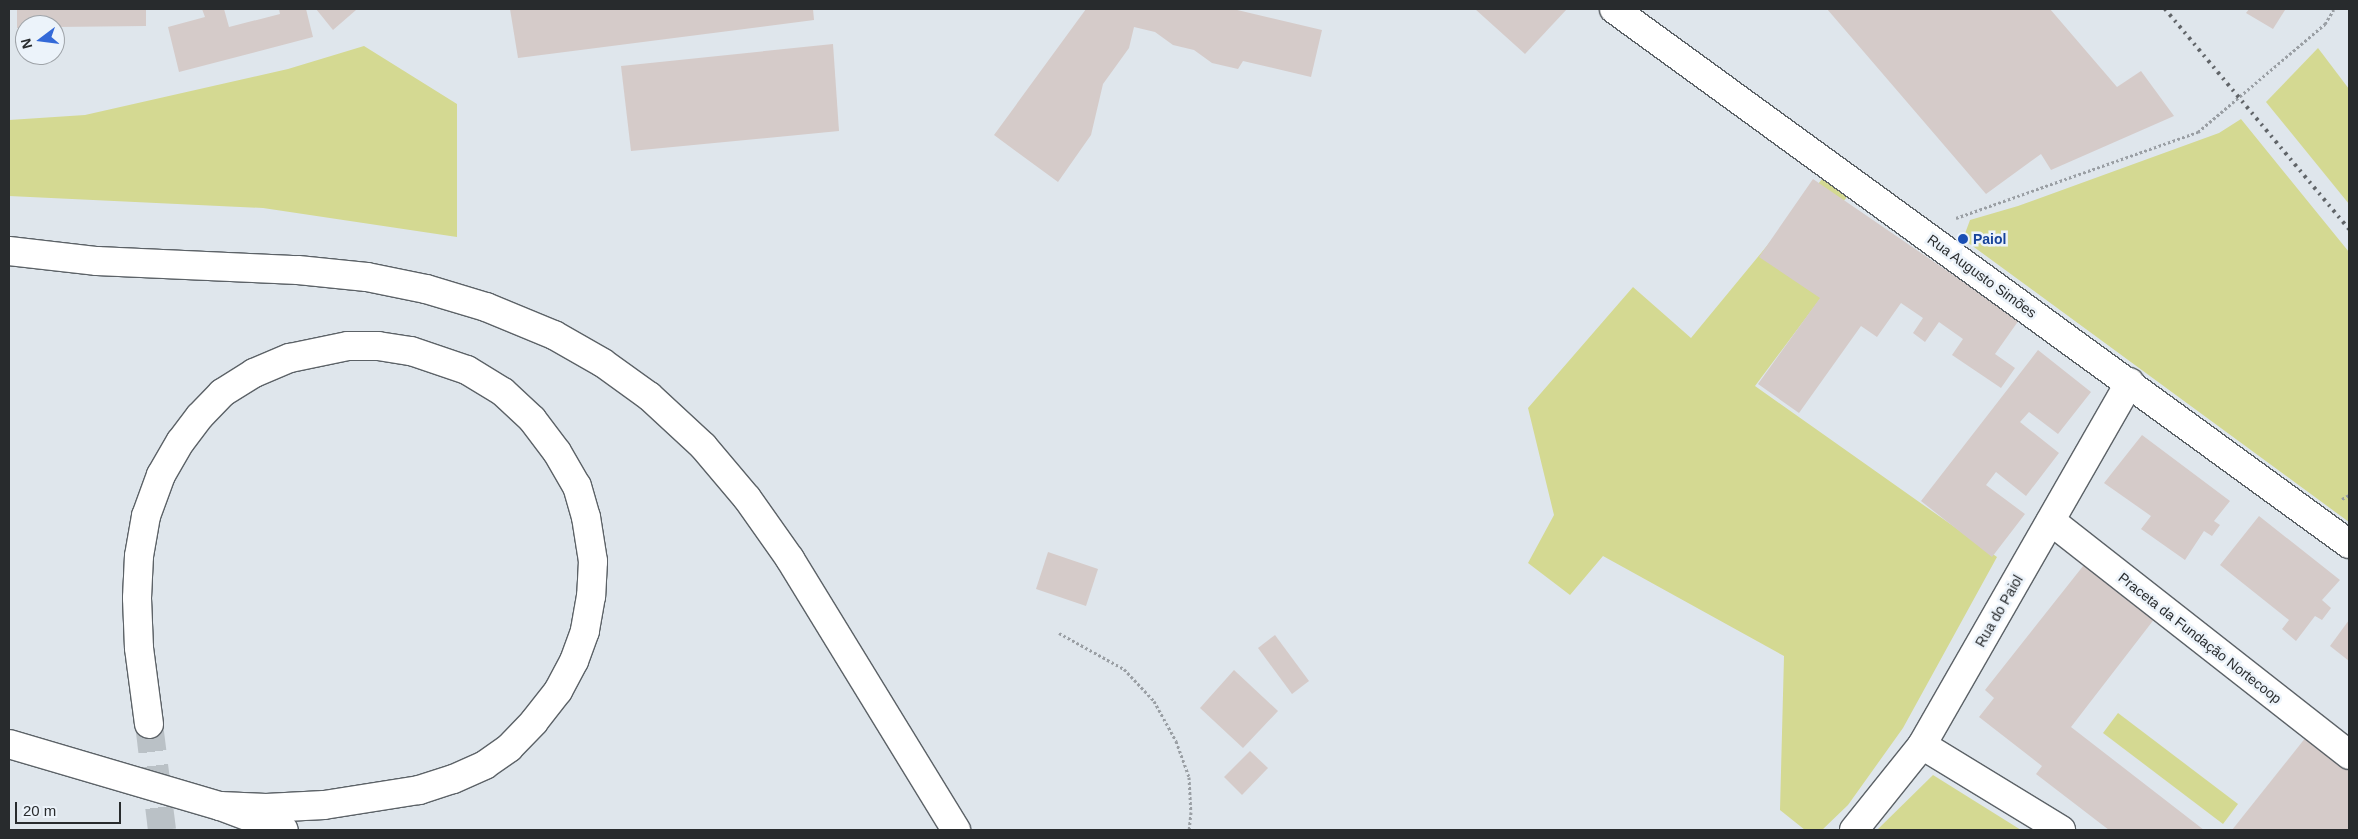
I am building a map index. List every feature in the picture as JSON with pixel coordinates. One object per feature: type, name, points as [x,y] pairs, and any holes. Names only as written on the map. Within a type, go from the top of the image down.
[{"type":"main road","name":"Rua Augusto Simões","points":[[1614,9],[2130,382],[2349,544]]},
{"type":"main road","points":[[9,251],[97,261],[298,270],[367,277],[426,289],[486,307],[554,335],[602,363],[649,396],[703,446],[746,498],[790,559],[956,830]]},
{"type":"main road","points":[[150,724],[139,648],[137,598],[139,556],[146,516],[161,475],[181,441],[200,416],[222,393],[254,373],[290,358],[348,346],[378,346],[411,351],[468,370],[503,392],[532,419],[557,452],[577,486],[586,517],[592,560],[591,596],[584,631],[574,661],[558,691],[534,722],[509,748],[485,766],[453,780],[419,790],[324,805],[266,808],[220,806]]},
{"type":"main road","name":"Rua do Paiol","points":[[1854,830],[1922,745],[2130,382]]},
{"type":"main road","name":"Praceta da Fundação Nortecoop","points":[[2051,521],[2349,755]]},
{"type":"main road","points":[[9,744],[220,806],[284,830]]},
{"type":"main road","points":[[1922,745],[2061,830]]},
{"type":"path","points":[[1920,231],[2198,132],[2325,24],[2334,9]]},
{"type":"path","points":[[1059,633],[1124,669],[1154,701],[1176,741],[1189,777],[1192,812],[1189,830]]},
{"type":"green space","points":[[364,46],[457,104],[457,237],[263,208],[9,196],[9,120],[85,115],[288,69]]},
{"type":"green space","points":[[2318,48],[2349,89],[2349,204],[2266,102]]},
{"type":"green space","points":[[2241,119],[2349,252],[2349,522],[1963,239],[1970,220],[2018,206],[2219,133]]},
{"type":"green space","points":[[1823,178],[1847,197],[1824,225],[1823,295],[1755,386],[1997,557],[1903,728],[1848,805],[1822,830],[1805,830],[1780,810],[1784,656],[1603,556],[1570,595],[1528,563],[1554,515],[1528,408],[1633,287],[1691,338]]},
{"type":"green space","points":[[2118,713],[2238,804],[2223,824],[2103,733]]},
{"type":"green space","points":[[1933,775],[2021,830],[1877,830]]},
{"type":"building","points":[[17,9],[146,9],[146,26],[65,27],[65,15],[17,15]]},
{"type":"building","points":[[202,9],[224,9],[229,27],[280,14],[279,9],[306,9],[313,37],[179,72],[168,27],[205,17]]},
{"type":"building","points":[[316,9],[355,9],[356,10],[333,30]]},
{"type":"building","points":[[510,9],[813,9],[814,20],[518,58]]},
{"type":"building","points":[[1086,9],[1233,9],[1322,30],[1311,77],[1243,61],[1238,69],[1212,63],[1194,50],[1173,45],[1155,32],[1134,27],[1129,48],[1103,84],[1091,135],[1058,182],[994,135]]},
{"type":"building","points":[[1475,9],[1567,9],[1525,54]]},
{"type":"building","points":[[1827,9],[2050,9],[2117,87],[2141,71],[2174,116],[2051,170],[2041,154],[1986,194]]},
{"type":"building","points":[[2249,9],[2285,10],[2273,29],[2246,13]]},
{"type":"building","points":[[833,44],[839,131],[631,151],[621,66]]},
{"type":"building","points":[[1813,179],[2019,320],[1995,354],[2015,368],[2001,388],[1952,355],[1963,339],[1939,322],[1925,342],[1913,333],[1923,318],[1901,303],[1877,337],[1861,326],[1799,413],[1758,384],[1820,298],[1759,257]]},
{"type":"building","points":[[2038,350],[2091,392],[2058,434],[2029,412],[2020,422],[2059,453],[2026,496],[1996,472],[1986,485],[2025,514],[1992,557],[1921,501]]},
{"type":"building","points":[[2142,435],[2230,501],[2214,521],[2220,525],[2212,536],[2204,531],[2185,560],[2141,529],[2151,516],[2104,483]]},
{"type":"building","points":[[2259,516],[2340,580],[2322,600],[2331,608],[2322,620],[2315,616],[2296,641],[2282,629],[2289,620],[2220,565]]},
{"type":"building","points":[[1048,552],[1098,569],[1086,606],[1036,589]]},
{"type":"building","points":[[2091,556],[2162,609],[2071,727],[2204,830],[2109,830],[2036,774],[2042,766],[1979,717],[1994,698],[1985,690]]},
{"type":"building","points":[[2349,620],[2349,661],[2330,646]]},
{"type":"building","points":[[1275,635],[1309,681],[1292,694],[1258,648]]},
{"type":"building","points":[[1234,670],[1278,711],[1243,748],[1200,708]]},
{"type":"building","points":[[2314,727],[2349,758],[2349,830],[2232,830]]},
{"type":"building","points":[[1250,751],[1268,768],[1242,795],[1224,777]]},
{"type":"tunnel","points":[[149,724],[162,830]]},
{"type":"railway","points":[[2165,9],[2349,229]]},
{"type":"place","name":"Paiol","points":[[1963,239]]}]
